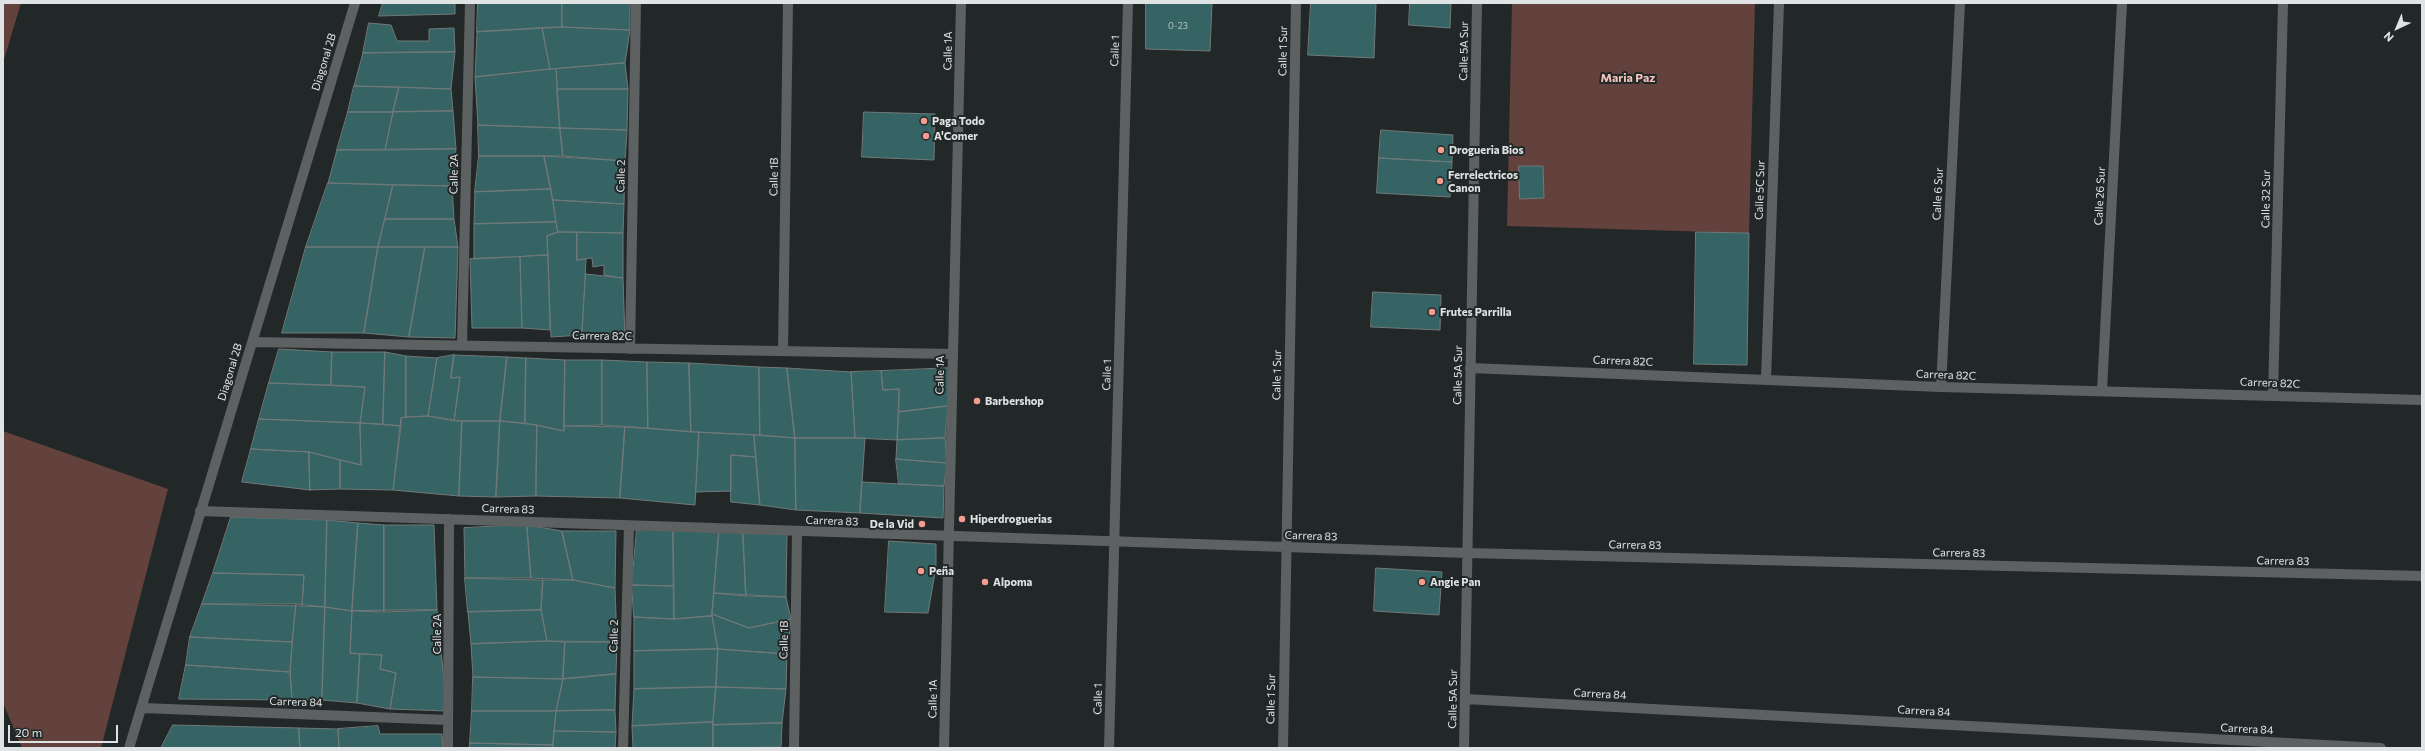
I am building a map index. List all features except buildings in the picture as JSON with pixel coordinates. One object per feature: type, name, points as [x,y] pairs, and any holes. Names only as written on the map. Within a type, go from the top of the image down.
[{"type":"street","name":"Diagonal 2B","points":[[129,748],[355,3]]},
{"type":"street","name":"Calle 2A","points":[[462,345],[470,3]]},
{"type":"street","name":"Calle 2","points":[[630,349],[636,3]]},
{"type":"street","name":"Calle 1B","points":[[783,351],[788,3]]},
{"type":"street","name":"Calle 1A","points":[[944,748],[961,3]]},
{"type":"street","name":"Calle 1","points":[[1109,748],[1128,3]]},
{"type":"street","name":"Calle 1 Sur","points":[[1282,748],[1296,3]]},
{"type":"street","name":"Calle 5A Sur","points":[[1464,748],[1477,3]]},
{"type":"street","name":"Calle 5C Sur","points":[[1766,378],[1779,3]]},
{"type":"street","name":"Calle 6 Sur","points":[[1940,387],[1960,3]]},
{"type":"street","name":"Calle 26 Sur","points":[[2102,390],[2122,3]]},
{"type":"street","name":"Calle 32 Sur","points":[[2273,396],[2283,3]]},
{"type":"street","name":"Carrera 82C","points":[[252,342],[953,354]]},
{"type":"street","name":"Carrera 82C","points":[[1470,368],[1766,378],[1940,387],[2102,390],[2422,400]]},
{"type":"street","name":"Carrera 83","points":[[200,511],[1286,548],[2422,576]]},
{"type":"street","name":"Calle 2A","points":[[448,519],[448,748]]},
{"type":"street","name":"Calle 2","points":[[623,748],[629,526]]},
{"type":"street","name":"Calle 1B","points":[[794,748],[797,532]]},
{"type":"street","name":"Carrera 84","points":[[1465,699],[2381,748]]},
{"type":"street","name":"Carrera 84","points":[[142,708],[448,720]]},
{"type":"shaded area","points":[[3,3],[21,3],[3,63]]},
{"type":"shaded area","points":[[1512,3],[1755,3],[1749,233],[1507,226]]},
{"type":"shaded area","points":[[3,431],[168,489],[101,748],[22,748],[3,703]]},
{"type":"place","name":"Paga Todo","points":[[924,121]]},
{"type":"place","name":"A'Comer","points":[[926,136]]},
{"type":"place","name":"Drogueria Bios","points":[[1441,150]]},
{"type":"place","name":"Ferrelectricos Canon","points":[[1440,181]]},
{"type":"place","name":"Frutes Parrilla","points":[[1432,312]]},
{"type":"place","name":"Barbershop","points":[[977,401]]},
{"type":"place","name":"Hiperdroguerias","points":[[962,519]]},
{"type":"place","name":"De la Vid","points":[[922,524]]},
{"type":"place","name":"Peña","points":[[921,571]]},
{"type":"place","name":"Alpoma","points":[[985,582]]},
{"type":"place","name":"Angie Pan","points":[[1422,582]]},
{"type":"district","name":"Maria Paz","points":[[1628,78]]}]
